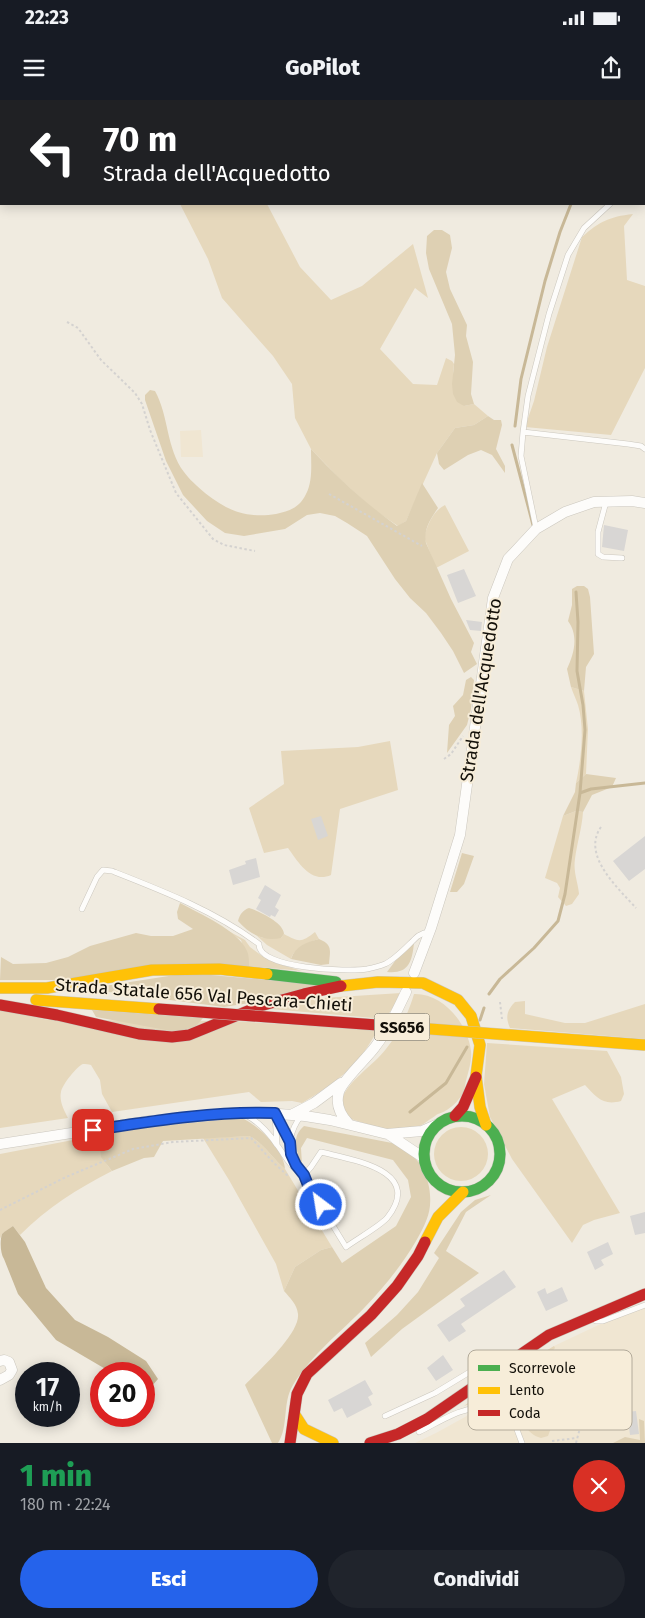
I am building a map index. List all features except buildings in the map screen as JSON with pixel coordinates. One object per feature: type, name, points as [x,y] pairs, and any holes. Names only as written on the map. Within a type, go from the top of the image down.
[{"type":"main road","points":[[0,988],[47,988],[152,970],[201,969],[219,969],[352,984]]},
{"type":"main road","points":[[0,1005],[57,1014],[150,1037],[172,1037],[189,1035],[260,1006],[304,994],[352,984],[378,982],[423,983],[458,1000],[471,1016],[480,1045],[476,1076],[480,1108],[486,1125]]},
{"type":"main road","name":"Strada Statale 656 Val Pescara-Chieti","points":[[0,998],[645,1045]]},
{"type":"main road","points":[[438,1217],[438,1194],[435,1182],[426,1167],[424,1145],[429,1134],[438,1124],[455,1116],[463,1107],[476,1076]]},
{"type":"main road","points":[[435,1182],[452,1191],[475,1190],[487,1183],[495,1172],[499,1160],[499,1147],[495,1135],[486,1125],[477,1119],[455,1116]]},
{"type":"main road","points":[[292,1441],[297,1394],[307,1374],[371,1315],[397,1286],[418,1256],[438,1217],[462,1192]]},
{"type":"main road","points":[[527,1350],[550,1335],[578,1321],[645,1294]]},
{"type":"main road","points":[[370,1443],[398,1434],[427,1419],[468,1391]]},
{"type":"main road","points":[[295,1414],[304,1429],[305,1443]]},
{"type":"main road","points":[[304,1429],[333,1443]]},
{"type":"street","name":"Strada dell'Acquedotto","points":[[414,973],[429,933],[460,835],[493,598],[508,559],[536,529],[565,512],[594,502],[632,501],[645,503]]},
{"type":"street","points":[[349,1124],[343,1118],[337,1101],[342,1084],[364,1062],[377,1044],[398,1010],[406,992]]},
{"type":"street","points":[[296,1115],[348,1078]]},
{"type":"street","points":[[0,1144],[149,1122],[242,1113],[275,1113],[349,1124],[387,1134],[424,1158]]},
{"type":"street","points":[[387,1134],[422,1131],[438,1124]]},
{"type":"street","points":[[0,1361],[9,1362],[12,1370],[10,1375],[0,1380]]},
{"type":"lane","points":[[536,529],[521,456],[528,396],[549,314],[568,255],[584,228],[609,205]]},
{"type":"lane","points":[[523,432],[628,444],[641,446],[645,449]]},
{"type":"lane","points":[[606,502],[598,532],[598,554],[603,557],[622,558]]},
{"type":"lane","points":[[82,909],[97,877],[103,870],[112,871],[210,912],[259,944],[258,947],[262,953],[279,962],[304,968],[330,970],[366,970],[387,964],[418,936],[429,933]]},
{"type":"lane","points":[[242,1113],[265,1129],[277,1144],[290,1166],[304,1175]]},
{"type":"lane","points":[[275,1113],[290,1142],[293,1160],[304,1175],[308,1185],[346,1247],[387,1218],[397,1200],[398,1189],[392,1177],[382,1170],[321,1152],[304,1175]]},
{"type":"lane","points":[[275,1113],[277,1144]]},
{"type":"lane","points":[[290,1142],[296,1115]]},
{"type":"lane","points":[[578,1321],[603,1321],[645,1305]]},
{"type":"lane","points":[[385,1416],[435,1393],[468,1373]]},
{"type":"lane","points":[[398,1434],[415,1434],[468,1409]]},
{"type":"lane","points":[[517,1430],[522,1443]]},
{"type":"path","points":[[67,322],[78,328],[101,360],[136,393],[142,404],[162,462],[176,493],[182,501],[213,538],[224,545],[255,551]]},
{"type":"path","points":[[329,494],[422,546]]},
{"type":"path","points":[[444,759],[450,754],[467,730],[474,728]]},
{"type":"path","points":[[601,827],[596,834],[595,841],[595,848],[599,859],[605,871],[636,908]]},
{"type":"path","points":[[0,1210],[66,1177],[133,1149],[173,1142],[251,1138],[287,1175],[304,1175]]},
{"type":"path","points":[[576,1443],[579,1430]]},
{"type":"path","points":[[552,1440],[577,1438]]},
{"type":"shaded area","points":[[181,205],[268,205],[300,267],[331,300],[362,286],[413,244],[428,298],[415,288],[380,349],[413,384],[437,385],[446,358],[452,361],[454,364],[453,372],[464,406],[474,404],[488,416],[474,425],[455,428],[437,453],[406,521],[398,526],[373,509],[311,449],[295,418],[292,384],[273,356],[222,298],[208,259]]},
{"type":"shaded area","points":[[633,214],[624,226],[627,280],[645,286],[645,368],[611,435],[525,427],[534,401],[547,347],[582,237],[605,221]]},
{"type":"shaded area","points":[[434,230],[442,230],[450,235],[452,248],[446,272],[450,289],[467,325],[466,336],[473,362],[471,394],[474,404],[464,406],[457,402],[453,394],[452,384],[455,355],[452,324],[429,269],[426,253],[427,236]]},
{"type":"shaded area","points":[[150,390],[155,391],[160,401],[174,453],[184,472],[209,496],[224,506],[238,512],[253,515],[271,515],[298,505],[304,498],[310,483],[311,449],[352,490],[397,526],[406,521],[422,483],[438,508],[430,520],[425,538],[426,543],[451,599],[474,643],[471,652],[477,664],[464,673],[441,633],[426,613],[410,598],[395,579],[367,536],[335,516],[320,513],[307,515],[285,529],[244,536],[225,533],[207,521],[183,495],[166,461],[145,400],[145,395]]},
{"type":"shaded area","points":[[488,416],[494,420],[501,420],[502,425],[496,449],[505,466],[505,473],[492,455],[481,450],[468,455],[444,470],[439,464],[437,453],[455,428],[474,425]]},
{"type":"shaded area","points":[[201,430],[203,457],[181,457],[180,431]]},
{"type":"shaded area","points":[[445,505],[469,551],[436,568],[424,537],[434,514]]},
{"type":"shaded area","points":[[577,586],[584,586],[588,589],[590,597],[594,654],[586,667],[584,691],[571,687],[567,669],[574,645],[573,633],[568,621],[572,605],[572,589]]},
{"type":"shaded area","points":[[471,677],[474,680],[467,725],[447,753],[449,725],[455,716],[453,706],[463,695],[466,680]]},
{"type":"shaded area","points":[[571,687],[584,691],[588,729],[586,774],[576,783],[582,734],[578,705]]},
{"type":"shaded area","points":[[390,741],[398,790],[340,809],[331,875],[317,877],[311,874],[301,865],[288,848],[264,853],[249,808],[284,784],[281,751],[358,747]]},
{"type":"shaded area","points":[[586,774],[616,778],[612,787],[592,795],[583,812],[576,811],[563,816],[575,792],[576,783]]},
{"type":"shaded area","points":[[576,811],[583,812],[575,864],[579,894],[572,904],[566,906],[558,897],[560,888],[557,883],[545,878],[563,816]]},
{"type":"shaded area","points":[[462,853],[474,856],[464,884],[457,892],[450,892]]},
{"type":"shaded area","points":[[180,903],[218,923],[236,936],[247,951],[249,966],[52,980],[0,980],[1,957],[13,964],[46,963],[68,957],[90,946],[136,933],[151,936],[173,936],[193,929],[178,919],[177,912]]},
{"type":"shaded area","points":[[249,908],[276,922],[283,930],[284,934],[281,938],[263,938],[242,926],[238,921],[243,911]]},
{"type":"shaded area","points":[[221,927],[245,940],[250,947],[262,956],[302,971],[249,966],[241,940]]},
{"type":"shaded area","points":[[315,932],[319,939],[299,949],[291,959],[267,945],[256,935],[263,938],[281,938],[284,934],[293,939],[303,940]]},
{"type":"shaded area","points":[[319,939],[327,943],[330,948],[329,964],[321,965],[291,959],[298,948]]},
{"type":"shaded area","points":[[414,943],[408,966],[400,971],[387,972],[401,953]]},
{"type":"shaded area","points":[[188,973],[324,985],[274,999],[224,1007],[85,989]]},
{"type":"shaded area","points":[[401,993],[385,1019],[259,1008],[323,998]]},
{"type":"shaded area","points":[[414,994],[425,995],[444,1004],[465,1031],[471,1054],[463,1093],[450,1108],[412,1129],[388,1129],[348,1118],[341,1101],[344,1093],[391,1043],[403,1023]]},
{"type":"shaded area","points":[[525,1001],[525,1014],[565,1023],[585,1023],[645,1004],[645,1039],[510,1028],[507,1017],[510,1008],[515,1002]]},
{"type":"shaded area","points":[[0,1009],[48,1020],[231,1021],[378,1030],[356,1063],[344,1074],[302,1103],[292,1101],[261,1102],[249,1092],[112,1112],[102,1094],[100,1080],[91,1065],[83,1064],[70,1076],[61,1092],[61,1102],[68,1118],[0,1128]]},
{"type":"shaded area","points":[[92,1010],[203,1018],[196,1026],[177,1032],[96,1017]]},
{"type":"shaded area","points":[[487,1043],[607,1051],[621,1077],[624,1094],[621,1101],[609,1102],[600,1099],[585,1085],[552,1099],[620,1213],[583,1225],[572,1243],[512,1159],[490,1117],[484,1084]]},
{"type":"shaded area","points":[[242,1118],[269,1139],[280,1154],[285,1169],[259,1142],[249,1136],[163,1141],[154,1157],[144,1158],[112,1171],[101,1157],[99,1135],[156,1126]]},
{"type":"shaded area","points":[[304,1126],[392,1143],[406,1150],[417,1160],[425,1172],[429,1187],[430,1209],[416,1241],[392,1276],[365,1307],[318,1353],[293,1385],[288,1399],[281,1436],[278,1443],[272,1443],[245,1385],[286,1342],[297,1322],[298,1314],[296,1307],[284,1291],[295,1267],[321,1250],[332,1247],[342,1263],[396,1226],[411,1197],[408,1180],[393,1160],[307,1138],[301,1148],[302,1165],[298,1155],[296,1139]]},
{"type":"shaded area","points":[[456,1127],[466,1127],[476,1131],[484,1139],[488,1154],[484,1169],[476,1177],[466,1181],[456,1181],[446,1177],[438,1169],[434,1159],[434,1149],[438,1139],[446,1131]]},
{"type":"shaded area","points":[[99,1135],[102,1154],[106,1164],[112,1171],[63,1199],[20,1235],[13,1226],[2,1234],[0,1239],[0,1154]]},
{"type":"shaded area","points":[[249,1136],[259,1142],[285,1169],[332,1247],[321,1250],[295,1267],[284,1291],[276,1264],[203,1138]]},
{"type":"shaded area","points":[[491,1195],[466,1212],[446,1251],[479,1273],[402,1329],[371,1357],[365,1343],[397,1315],[418,1292],[439,1258],[434,1253],[461,1212],[475,1200]]},
{"type":"shaded area","points":[[13,1226],[25,1242],[46,1288],[75,1320],[108,1337],[147,1362],[94,1362],[56,1340],[18,1294],[3,1256],[1,1246],[2,1234]]},
{"type":"shaded area","points":[[645,1303],[645,1443],[415,1443],[468,1414],[468,1430],[632,1430],[632,1350],[548,1350]]},
{"type":"shaded area","points":[[639,1419],[644,1421],[645,1443],[613,1443],[625,1437],[640,1440]]},
{"type":"shaded area","points":[[529,1430],[550,1430],[548,1436],[541,1438]]},
{"type":"waterway","points":[[515,426],[521,379],[545,281],[571,205]]},
{"type":"waterway","points":[[512,445],[533,525]]},
{"type":"waterway","points":[[489,994],[500,979],[534,948],[558,921],[565,894],[580,793],[585,730],[577,671],[578,622],[576,592]]},
{"type":"waterway","points":[[580,793],[591,789],[645,783]]},
{"type":"waterway","points":[[480,1020],[484,1008]]},
{"type":"waterway","points":[[410,1112],[446,1083],[467,1047]]},
{"type":"traffic: fast","points":[[267,974],[336,982]]},
{"type":"traffic: fast","points":[[462,1116],[477,1119],[489,1127],[497,1139],[500,1154],[497,1169],[489,1181],[477,1189],[462,1192],[447,1189],[435,1181],[427,1169],[424,1154],[427,1139],[435,1127],[447,1119],[462,1116]]},
{"type":"traffic: slow","points":[[0,988],[47,988],[152,970],[219,969],[267,974]]},
{"type":"traffic: slow","points":[[341,986],[378,982],[423,983],[458,1000],[471,1016],[480,1045],[476,1076],[480,1107],[486,1125]]},
{"type":"traffic: slow","points":[[36,1000],[159,1009]]},
{"type":"traffic: slow","points":[[377,1025],[645,1045]]},
{"type":"traffic: slow","points":[[425,1242],[438,1217],[463,1192]]},
{"type":"traffic: slow","points":[[295,1415],[304,1429],[333,1443]]},
{"type":"traffic: jam","points":[[0,1005],[57,1015],[139,1034],[172,1037],[189,1035],[260,1006],[341,986]]},
{"type":"traffic: jam","points":[[159,1009],[377,1025]]},
{"type":"traffic: jam","points":[[455,1116],[463,1107],[476,1077]]},
{"type":"traffic: jam","points":[[290,1443],[297,1394],[307,1374],[371,1315],[397,1286],[418,1256],[425,1242]]},
{"type":"traffic: jam","points":[[527,1350],[549,1335],[645,1294]]},
{"type":"traffic: jam","points":[[370,1443],[398,1434],[427,1419],[468,1391]]},
{"type":"route","points":[[93,1130],[234,1113],[275,1113],[290,1142],[291,1154],[296,1165],[321,1205]]}]
